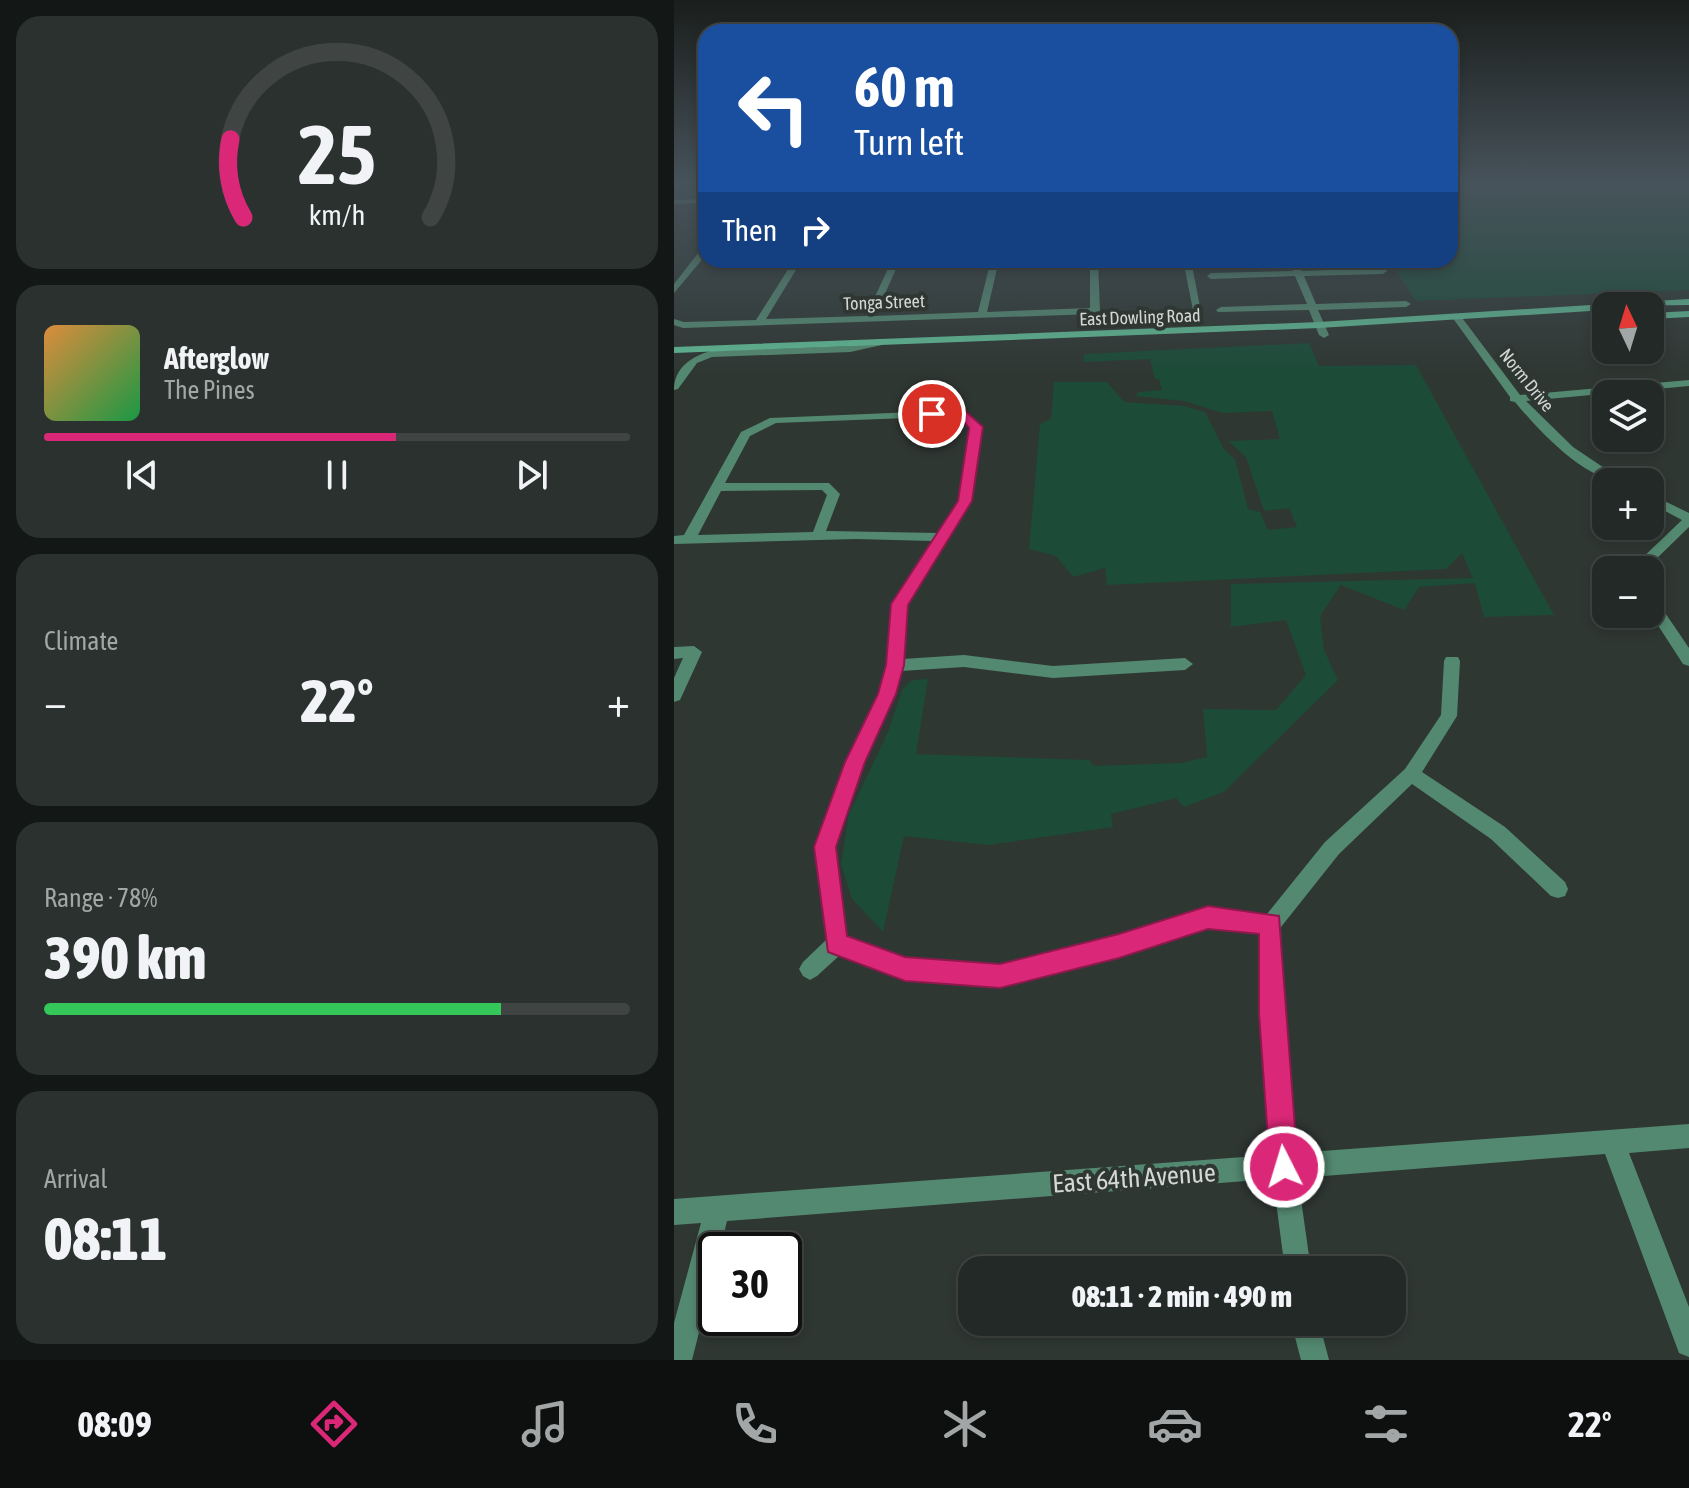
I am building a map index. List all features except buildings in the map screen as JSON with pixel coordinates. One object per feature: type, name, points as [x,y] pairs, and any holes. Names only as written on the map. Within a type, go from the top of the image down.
[{"type":"main road","points":[[1664,303],[1689,302]]},
{"type":"main road","name":"East Dowling Road","points":[[1461,322],[1592,308]]},
{"type":"main road","points":[[1664,315],[1689,314]]},
{"type":"main road","name":"East Dowling Road","points":[[674,362],[1461,322],[1592,318]]},
{"type":"main road","name":"East Dowling Road","points":[[674,350],[1321,330]]},
{"type":"street","points":[[674,290],[698,259]]},
{"type":"street","points":[[759,323],[793,268]]},
{"type":"street","points":[[869,319],[892,268]]},
{"type":"street","points":[[982,315],[993,268]]},
{"type":"street","name":"Tonga Street","points":[[674,322],[759,323],[1095,311],[1094,268]]},
{"type":"street","points":[[1189,268],[1198,310]]},
{"type":"street","points":[[1296,268],[1321,330]]},
{"type":"street","points":[[1211,276],[1383,271]]},
{"type":"street","points":[[1221,310],[1406,304]]},
{"type":"street","name":"Norm Drive","points":[[1461,322],[1514,399],[1559,442],[1593,468]]},
{"type":"street","points":[[674,387],[693,361],[719,353],[850,349],[878,343]]},
{"type":"street","points":[[1514,399],[1689,383]]},
{"type":"street","points":[[682,539],[717,487],[745,434],[774,420],[963,413],[976,427],[965,501],[899,604],[895,665],[887,694],[855,762],[825,847],[837,944]]},
{"type":"street","points":[[717,487],[825,486],[834,494],[818,536]]},
{"type":"street","points":[[1651,556],[1689,519],[1664,506]]},
{"type":"street","points":[[682,539],[942,537]]},
{"type":"street","points":[[1664,623],[1689,660]]},
{"type":"street","points":[[674,653],[694,652],[674,696]]},
{"type":"street","points":[[895,665],[964,661],[1053,672],[1185,664]]},
{"type":"street","points":[[1296,1256],[1284,1167],[1272,1014],[1271,924],[1332,848],[1411,774],[1449,716],[1452,661]]},
{"type":"street","points":[[1411,774],[1498,833],[1558,889]]},
{"type":"street","points":[[837,944],[905,969],[1000,976],[1119,946],[1208,917],[1271,924]]},
{"type":"street","points":[[810,969],[837,944]]},
{"type":"street","name":"East 64th Avenue","points":[[674,1212],[1689,1136]]},
{"type":"street","points":[[1613,1144],[1689,1343]]},
{"type":"street","points":[[678,1360],[718,1208]]},
{"type":"street","points":[[1309,1336],[1315,1360]]},
{"type":"green space","points":[[1458,248],[1689,248],[1689,290],[1416,301],[1394,268],[1458,268]]},
{"type":"green space","points":[[1309,343],[1319,366],[1416,365],[1554,615],[1484,617],[1475,583],[1419,587],[1404,610],[1341,585],[1320,616],[1324,650],[1338,680],[1224,792],[1184,807],[1176,798],[1111,814],[1113,827],[988,845],[904,836],[883,932],[852,899],[841,864],[849,814],[888,732],[903,688],[912,680],[928,679],[916,754],[1089,760],[1094,766],[1181,763],[1207,757],[1203,709],[1276,710],[1306,675],[1286,620],[1231,627],[1231,584],[1473,578],[1462,553],[1446,569],[1107,585],[1105,568],[1073,577],[1056,556],[1029,549],[1040,424],[1051,419],[1054,382],[1107,382],[1124,402],[1184,406],[1205,412],[1224,449],[1235,459],[1248,509],[1260,512],[1268,530],[1297,527],[1289,508],[1264,511],[1246,457],[1228,441],[1280,439],[1272,411],[1222,413],[1184,401],[1135,396],[1139,392],[1162,390],[1159,379],[1155,379],[1150,359],[1083,362],[1084,354]]},
{"type":"route","points":[[932,414],[963,413],[976,427],[965,501],[899,604],[895,665],[887,694],[855,762],[825,847],[837,944],[905,969],[1000,976],[1119,946],[1208,917],[1271,924],[1272,1014],[1284,1167]]}]
